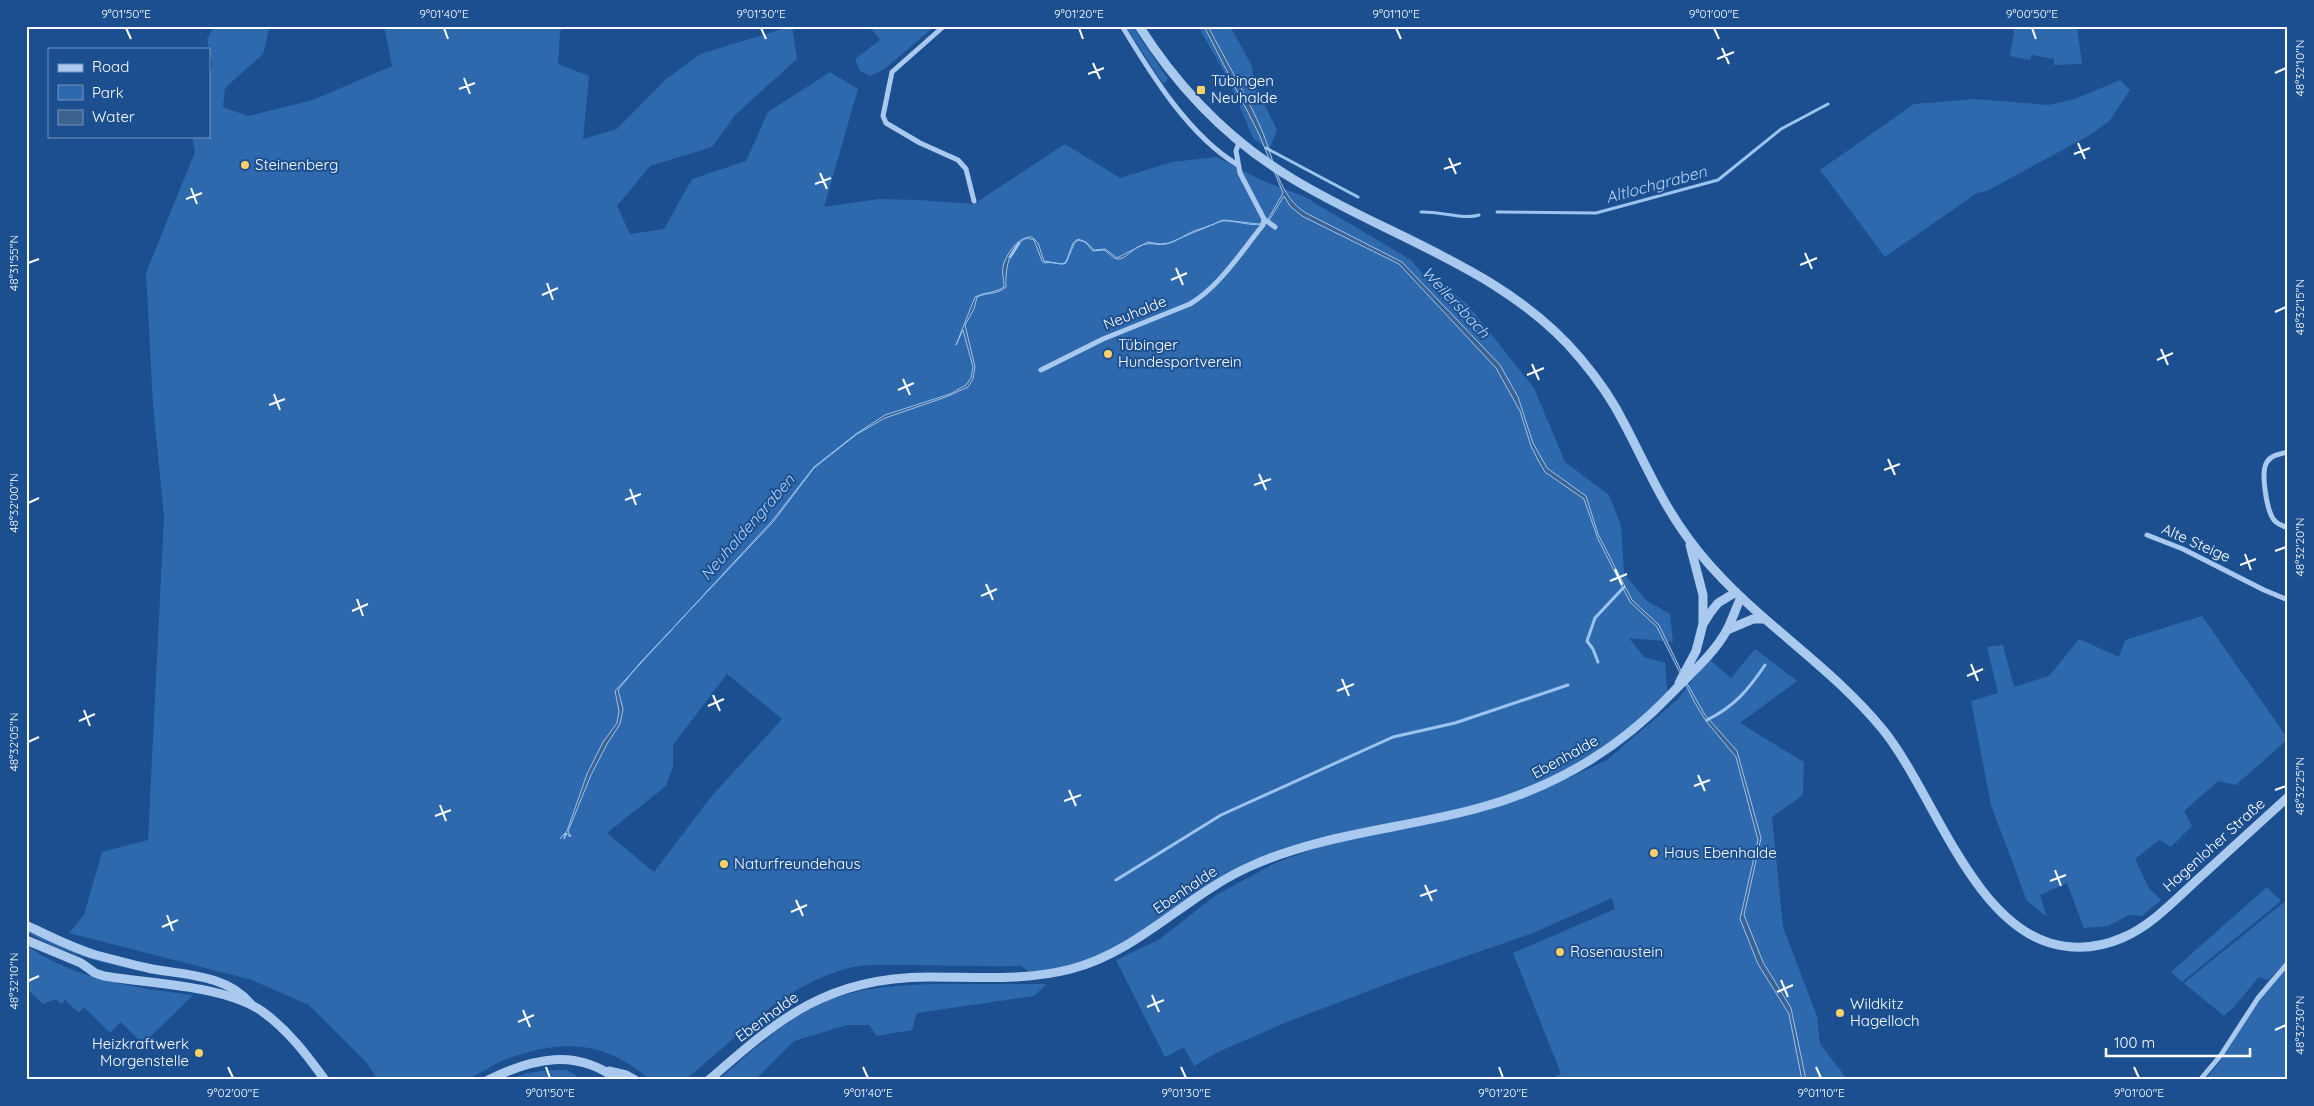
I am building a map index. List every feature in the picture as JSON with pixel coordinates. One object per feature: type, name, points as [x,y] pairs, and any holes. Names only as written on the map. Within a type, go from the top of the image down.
[{"type":"street","points":[[944,26],[892,72],[883,116],[886,123],[920,143],[958,160],[966,169],[974,201]]},
{"type":"street","points":[[1122,26],[1174,103],[1201,136],[1221,154],[1238,165]]},
{"type":"street","points":[[1139,26],[1184,88],[1242,144],[1304,186],[1494,285],[1523,305],[1556,332],[1586,366],[1612,403],[1663,500],[1687,537],[1700,577],[1704,602],[1703,624]]},
{"type":"street","points":[[1242,144],[1236,151],[1238,165],[1264,219],[1275,227]]},
{"type":"street","name":"Neuhalde","points":[[1041,370],[1103,339],[1199,299],[1217,281],[1263,225],[1264,219]]},
{"type":"street","points":[[2288,452],[2271,457],[2266,463],[2263,472],[2270,511],[2274,520],[2288,528]]},
{"type":"street","name":"Alte Steige","points":[[2147,535],[2190,552],[2264,590],[2288,600]]},
{"type":"street","name":"Hagenloher Straße","points":[[1687,537],[1707,563],[1738,595],[1839,683],[1882,729],[1913,775],[1978,886],[1991,903],[2014,925],[2049,942],[2067,946],[2090,946],[2121,938],[2139,929],[2159,914],[2288,797]]},
{"type":"street","name":"Ebenhalde","points":[[1673,692],[1696,651],[1703,624],[1718,603],[1738,595]]},
{"type":"street","name":"Ebenhalde","points":[[709,1080],[778,1022],[813,1002],[836,992],[860,984],[896,979],[1019,977],[1073,969],[1125,948],[1218,882],[1266,859],[1314,843],[1474,809],[1531,791],[1558,779],[1604,752],[1641,724],[1696,670],[1726,631],[1738,595]]},
{"type":"street","points":[[1726,631],[1746,622],[1765,619]]},
{"type":"street","points":[[26,925],[69,946],[98,955],[150,968],[212,980],[242,994],[253,1006]]},
{"type":"street","points":[[26,940],[81,963],[104,976],[222,994],[253,1006],[274,1020],[307,1055],[325,1080]]},
{"type":"street","points":[[2200,1080],[2221,1055],[2262,992],[2288,963]]},
{"type":"street","points":[[488,1080],[512,1069],[546,1060],[567,1059],[586,1062],[606,1071],[618,1080]]},
{"type":"street","points":[[606,1071],[626,1075],[635,1080]]},
{"type":"green space","points":[[214,26],[266,26],[269,30],[263,54],[225,88],[223,107],[248,116],[313,100],[392,66],[384,26],[568,26],[560,31],[558,64],[589,76],[583,139],[617,129],[665,80],[700,54],[792,26],[797,59],[736,114],[712,147],[650,166],[617,206],[630,234],[664,229],[692,179],[746,161],[768,112],[830,72],[858,89],[824,207],[879,199],[974,204],[1065,144],[1120,178],[1172,162],[1217,157],[1259,179],[1305,197],[1411,260],[1423,274],[1443,284],[1468,305],[1534,388],[1565,462],[1609,495],[1621,525],[1624,574],[1646,600],[1670,614],[1673,642],[1629,638],[1644,657],[1665,663],[1668,698],[1629,734],[1523,794],[1364,832],[1251,866],[1125,948],[1036,976],[1021,966],[921,965],[861,966],[829,974],[784,998],[763,1013],[685,1080],[650,1080],[616,1057],[598,1050],[563,1046],[524,1053],[504,1060],[463,1080],[378,1080],[366,1062],[309,1005],[252,980],[69,933],[84,915],[102,852],[148,840],[164,517],[153,404],[146,273],[195,152],[192,138],[210,138],[210,73],[212,64],[207,39]],"holes":[[[727,674],[782,719],[710,798],[654,872],[607,833],[666,786],[673,767],[673,745]]]},
{"type":"green space","points":[[869,26],[935,26],[883,70],[870,76],[860,71],[855,59],[880,40]]},
{"type":"green space","points":[[1125,26],[1132,26],[1168,79],[1163,84]]},
{"type":"green space","points":[[1198,26],[1230,26],[1251,64],[1256,87],[1277,130],[1269,150],[1253,138],[1228,79]]},
{"type":"green space","points":[[2015,26],[2077,26],[2082,64],[2054,65],[2054,59],[2032,55],[2030,60],[2010,56]]},
{"type":"green space","points":[[2120,80],[2130,90],[2110,120],[2090,135],[1987,191],[1977,193],[1885,257],[1820,170],[1914,104],[1974,99],[2048,105],[2075,99]]},
{"type":"green space","points":[[2202,616],[2288,739],[2236,785],[2218,781],[2184,811],[2192,826],[2171,847],[2159,840],[2135,859],[2149,888],[2161,900],[2142,916],[2129,915],[2108,926],[2084,928],[2067,883],[2040,895],[2047,917],[2027,901],[1991,805],[1971,701],[1998,693],[1987,647],[2003,645],[2014,687],[2049,676],[2079,639],[2119,657],[2125,640]]},
{"type":"green space","points":[[1755,649],[1797,681],[1740,723],[1804,762],[1803,795],[1772,817],[1783,927],[1817,1016],[1820,1044],[1848,1080],[1548,1080],[1561,1074],[1513,953],[1615,909],[1612,898],[1533,933],[1400,979],[1287,1022],[1216,1053],[1194,1066],[1184,1047],[1165,1057],[1116,960],[1160,939],[1216,895],[1277,862],[1340,840],[1468,814],[1539,792],[1607,760],[1678,699],[1709,659],[1731,678]]},
{"type":"green space","points":[[2267,887],[2281,901],[2182,982],[2171,972]]},
{"type":"green space","points":[[2288,899],[2288,960],[2268,980],[2259,977],[2224,1016],[2184,983]]},
{"type":"green space","points":[[26,929],[66,949],[142,971],[97,961],[69,951],[26,932]]},
{"type":"green space","points":[[26,945],[65,967],[85,974],[128,985],[193,995],[143,1044],[121,1022],[110,1033],[84,1007],[79,1013],[65,1000],[61,1004],[56,999],[43,1004],[26,988]]},
{"type":"green space","points":[[2288,967],[2288,1080],[2204,1080],[2223,1058],[2257,1003]]},
{"type":"green space","points":[[929,984],[1046,984],[1034,996],[917,1013],[912,1030],[877,1036],[869,1025],[847,1025],[794,1041],[755,1080],[718,1080],[779,1029],[820,1004],[859,991]]},
{"type":"green space","points":[[567,1070],[577,1076],[577,1080],[508,1080],[527,1073]]},
{"type":"water","points":[[1204,26],[1208,26],[1244,93],[1263,133],[1278,177],[1289,198],[1306,213],[1402,262],[1500,365],[1518,397],[1533,443],[1547,468],[1586,496],[1598,534],[1632,600],[1659,625],[1705,715],[1737,751],[1761,838],[1744,915],[1763,962],[1791,1008],[1806,1080],[1802,1080],[1789,1014],[1758,964],[1740,919],[1758,840],[1736,757],[1706,721],[1695,703],[1657,627],[1630,602],[1598,539],[1584,499],[1545,472],[1531,446],[1520,411],[1496,368],[1399,264],[1302,216],[1290,206],[1284,196],[1268,222],[1263,224],[1256,225],[1224,221],[1208,226],[1223,220],[1259,224],[1267,221],[1283,193],[1259,134]]},
{"type":"water","points":[[1208,226],[1179,239],[1194,231]]},
{"type":"water","points":[[1027,237],[1032,237],[1038,243],[1044,261],[1062,264],[1045,263],[1042,261],[1034,240],[1027,238],[1021,241],[1009,259],[1006,287],[977,297],[974,309],[965,325],[975,367],[973,379],[968,387],[946,397],[885,418],[857,434],[814,468],[773,522],[681,619],[772,521],[814,467],[856,434],[885,415],[950,394],[966,385],[971,378],[973,367],[963,330],[956,345],[975,297],[1004,287],[1003,266],[1008,254],[1018,242]]},
{"type":"water","points":[[1078,239],[1086,242],[1094,250],[1105,249],[1117,258],[1136,248],[1123,258],[1117,259],[1104,250],[1093,251],[1085,242],[1078,240],[1074,244],[1066,263],[1062,264],[1066,262],[1073,243]]},
{"type":"water","points":[[1148,242],[1159,244],[1147,244],[1141,246]]},
{"type":"water","points":[[681,619],[634,671],[640,663]]},
{"type":"water","points":[[634,671],[618,690],[623,709],[620,724],[591,775],[568,832],[571,836],[567,833],[564,839],[566,833],[560,839],[567,831],[587,774],[603,742],[617,723],[619,711],[615,691]]},
{"type":"waterway","name":"Altlochgraben","points":[[1497,212],[1596,213],[1718,180],[1781,129],[1828,104]]},
{"type":"waterway","name":"Altlochgraben","points":[[1266,148],[1358,197]]},
{"type":"waterway","name":"Altlochgraben","points":[[1421,212],[1459,216],[1479,215]]},
{"type":"waterway","name":"Neuhaldengraben","points":[[1010,257],[1019,243]]},
{"type":"waterway","points":[[1598,662],[1593,649],[1587,641],[1595,618],[1624,587]]},
{"type":"waterway","points":[[1707,720],[1717,715],[1740,697],[1765,665]]},
{"type":"waterway","points":[[1116,880],[1221,815],[1393,737],[1455,723],[1568,685]]},
{"type":"place","name":"Tübingen Neuhalde","points":[[1201,90]]},
{"type":"place","name":"Steinenberg","points":[[245,165]]},
{"type":"place","name":"Tübinger Hundesportverein","points":[[1108,354]]},
{"type":"place","name":"Haus Ebenhalde","points":[[1654,853]]},
{"type":"place","name":"Naturfreundehaus","points":[[724,864]]},
{"type":"place","name":"Rosenaustein","points":[[1560,952]]},
{"type":"place","name":"Wildkitz Hagelloch","points":[[1840,1013]]},
{"type":"place","name":"Heizkraftwerk Morgenstelle","points":[[199,1053]]},
{"type":"water label","name":"Weilersbach","points":[[1456,302]]}]
